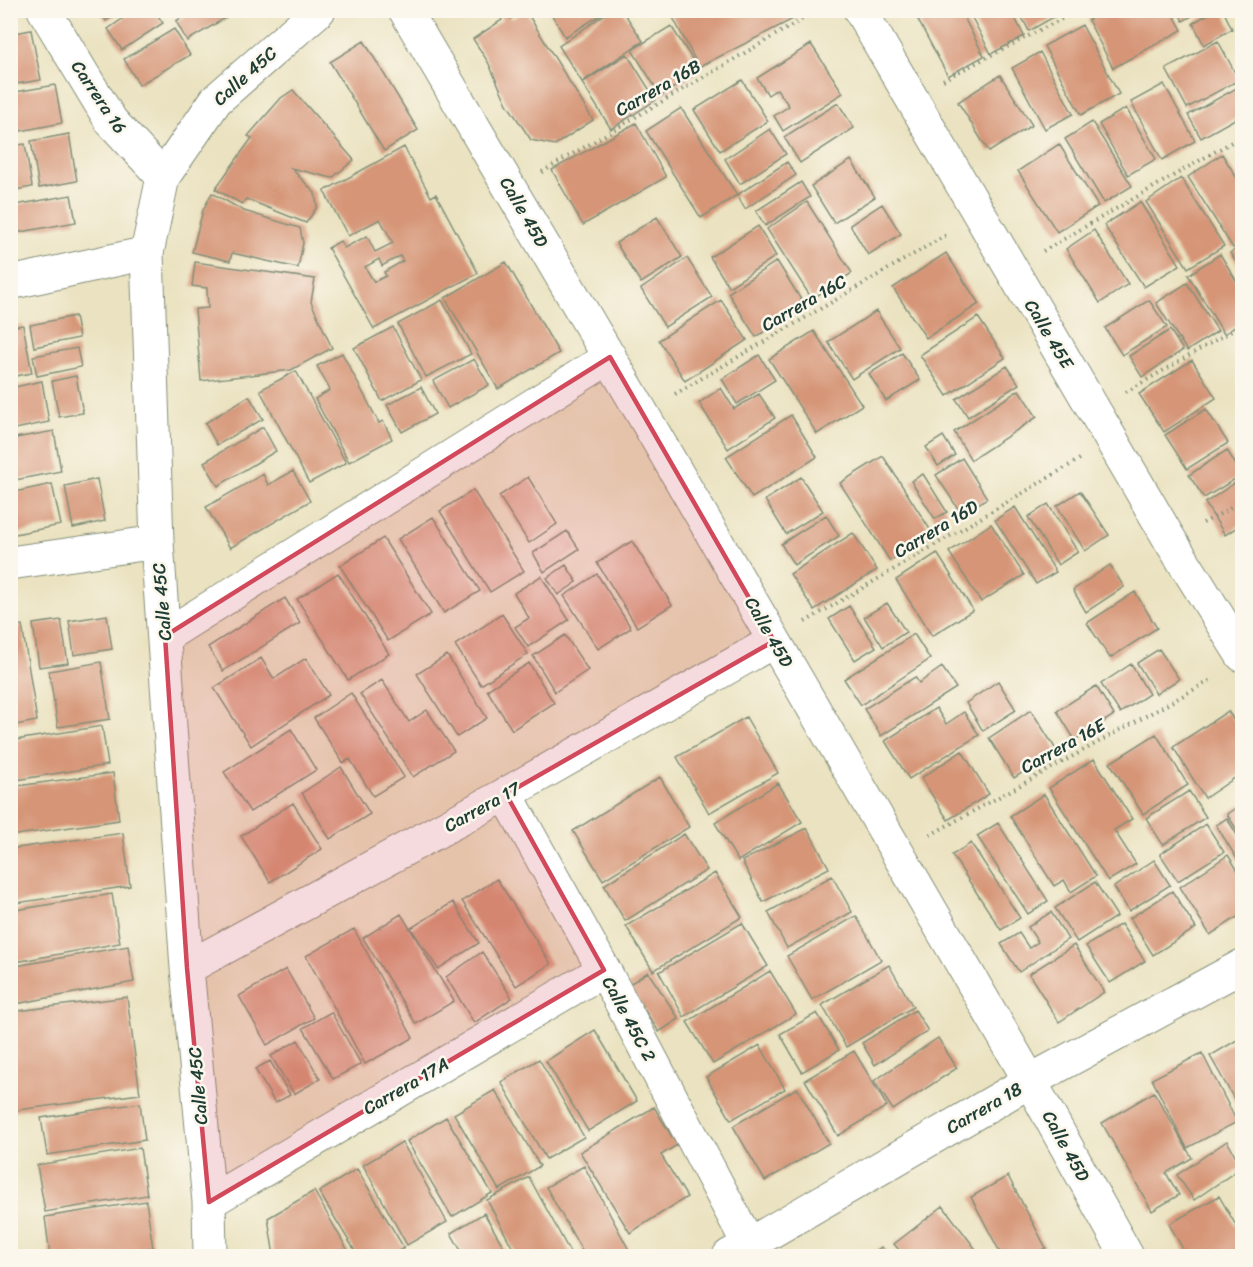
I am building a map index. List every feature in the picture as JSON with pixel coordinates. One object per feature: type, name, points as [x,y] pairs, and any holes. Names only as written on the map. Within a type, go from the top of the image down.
[{"type":"street","name":"Carrera 16","points":[[44,10],[111,121],[163,177]]},
{"type":"street","name":"Calle 45C","points":[[210,1257],[209,1202],[187,968],[157,542],[147,253],[163,177],[216,100],[319,10]]},
{"type":"street","name":"Calle 45D","points":[[405,10],[610,357],[1030,1081],[1127,1257]]},
{"type":"street","name":"Calle 45E","points":[[860,10],[1170,540],[1232,665]]},
{"type":"street","points":[[10,283],[147,253]]},
{"type":"street","points":[[165,636],[610,357]]},
{"type":"street","points":[[10,563],[157,542]]},
{"type":"street","name":"Carrera 17","points":[[187,968],[506,794],[774,641]]},
{"type":"street","name":"Calle 45C 2","points":[[506,794],[604,970],[739,1251]]},
{"type":"street","name":"Carrera 18","points":[[739,1251],[1030,1081],[1242,966]]},
{"type":"street","name":"Carrera 17A","points":[[209,1202],[604,970]]},
{"type":"path","name":"Carrera 16B","points":[[512,190],[818,10]]},
{"type":"path","points":[[911,97],[1079,10]]},
{"type":"path","points":[[1011,269],[1242,136]]},
{"type":"path","name":"Carrera 16C","points":[[642,413],[980,216]]},
{"type":"path","points":[[1094,410],[1242,325]]},
{"type":"path","name":"Carrera 16D","points":[[774,641],[1111,441]]},
{"type":"path","points":[[1170,540],[1242,502]]},
{"type":"path","name":"Carrera 16E","points":[[897,854],[1232,665]]},
{"type":"highlighted area","points":[[610,357],[774,641],[506,794],[604,970],[209,1202],[187,968],[165,636]]},
{"type":"building","points":[[99,10],[124,10],[106,21]]},
{"type":"building","points":[[135,10],[154,10],[163,23],[122,50],[108,29]]},
{"type":"building","points":[[194,10],[224,10],[227,17],[187,41],[176,21]]},
{"type":"building","points":[[498,10],[506,10],[511,19],[526,11],[593,120],[555,145],[531,140],[507,104],[488,62],[473,39],[502,20]]},
{"type":"building","points":[[549,10],[603,10],[604,13],[565,37]]},
{"type":"building","points":[[611,10],[622,10],[643,41],[582,82],[559,46]]},
{"type":"building","points":[[669,10],[798,10],[801,15],[699,67]]},
{"type":"building","points":[[935,10],[960,10],[984,56],[948,76],[918,20]]},
{"type":"building","points":[[968,10],[1011,10],[1024,36],[991,54]]},
{"type":"building","points":[[1018,10],[1066,10],[1029,31]]},
{"type":"building","points":[[1105,10],[1171,10],[1182,30],[1113,68],[1088,20]]},
{"type":"building","points":[[1177,10],[1203,10],[1183,21]]},
{"type":"building","points":[[1215,10],[1223,10],[1232,29],[1204,45],[1193,23]]},
{"type":"building","points":[[1082,25],[1119,94],[1081,115],[1044,46]]},
{"type":"building","points":[[671,26],[700,71],[661,96],[632,50]]},
{"type":"building","points":[[174,29],[190,55],[139,85],[124,59]]},
{"type":"building","points":[[31,30],[41,80],[10,85],[10,34]]},
{"type":"building","points":[[364,41],[418,130],[384,151],[330,62]]},
{"type":"building","points":[[1218,41],[1239,80],[1187,108],[1166,69]]},
{"type":"building","points":[[811,44],[843,93],[783,131],[774,116],[789,106],[777,89],[768,95],[757,78]]},
{"type":"building","points":[[1040,52],[1073,114],[1045,129],[1012,68]]},
{"type":"building","points":[[627,54],[656,100],[611,129],[582,83]]},
{"type":"building","points":[[1000,75],[1032,125],[989,152],[958,102]]},
{"type":"building","points":[[742,80],[768,121],[720,151],[694,110]]},
{"type":"building","points":[[1164,84],[1195,141],[1162,160],[1131,102]]},
{"type":"building","points":[[55,85],[62,123],[10,133],[10,93]]},
{"type":"building","points":[[1242,85],[1242,115],[1201,138],[1188,115]]},
{"type":"building","points":[[293,90],[354,160],[332,178],[291,168],[315,193],[317,207],[306,223],[246,199],[242,204],[215,189],[252,138],[248,136],[281,98]]},
{"type":"building","points":[[838,103],[854,128],[800,163],[784,137]]},
{"type":"building","points":[[681,108],[737,195],[701,218],[646,131]]},
{"type":"building","points":[[1126,108],[1156,159],[1128,175],[1099,124]]},
{"type":"building","points":[[1092,122],[1132,186],[1104,203],[1065,139]]},
{"type":"building","points":[[636,123],[666,177],[583,225],[552,170]]},
{"type":"building","points":[[770,129],[786,154],[740,184],[725,159]]},
{"type":"building","points":[[69,134],[77,181],[39,188],[31,141]]},
{"type":"building","points":[[25,144],[32,187],[10,191],[10,146]]},
{"type":"building","points":[[1059,144],[1098,206],[1057,232],[1018,171]]},
{"type":"building","points":[[404,147],[431,197],[436,194],[478,273],[374,329],[328,248],[340,241],[344,248],[367,236],[375,252],[393,243],[380,219],[348,236],[324,191]],"holes":[[[400,256],[403,261],[384,272],[386,276],[374,282],[365,267],[379,259],[382,266]]]},
{"type":"building","points":[[1222,154],[1242,186],[1242,242],[1233,248],[1188,177]]},
{"type":"building","points":[[851,160],[875,197],[834,223],[811,186]]},
{"type":"building","points":[[787,162],[796,175],[745,209],[737,195]]},
{"type":"building","points":[[1181,178],[1224,246],[1188,268],[1146,202]]},
{"type":"building","points":[[801,182],[810,197],[765,226],[756,211]]},
{"type":"building","points":[[212,193],[244,211],[300,228],[303,243],[298,268],[232,253],[230,261],[192,252],[203,210]]},
{"type":"building","points":[[71,195],[76,222],[10,234],[10,206]]},
{"type":"building","points":[[807,202],[852,273],[812,299],[767,229]]},
{"type":"building","points":[[1140,202],[1180,265],[1144,287],[1104,225]]},
{"type":"building","points":[[882,204],[901,234],[868,255],[850,225]]},
{"type":"building","points":[[657,217],[682,257],[641,283],[616,243]]},
{"type":"building","points":[[758,226],[776,256],[729,287],[710,257]]},
{"type":"building","points":[[1094,230],[1128,284],[1100,303],[1066,249]]},
{"type":"building","points":[[1242,245],[1242,270],[1230,253]]},
{"type":"building","points":[[946,253],[979,304],[926,338],[893,288]]},
{"type":"building","points":[[1220,254],[1242,290],[1242,322],[1224,334],[1188,275]]},
{"type":"building","points":[[687,258],[712,297],[665,327],[641,289]]},
{"type":"building","points":[[777,261],[805,306],[756,337],[728,293]]},
{"type":"building","points":[[195,262],[315,279],[311,302],[332,348],[291,370],[201,381],[195,309],[208,308],[207,288],[192,286]]},
{"type":"building","points":[[506,262],[559,353],[498,389],[445,298]]},
{"type":"building","points":[[1187,283],[1218,331],[1187,351],[1156,303]]},
{"type":"building","points":[[442,300],[471,354],[426,377],[398,324]]},
{"type":"building","points":[[721,300],[747,340],[685,381],[659,340]]},
{"type":"building","points":[[1149,300],[1167,327],[1122,355],[1105,328]]},
{"type":"building","points":[[876,311],[900,348],[852,379],[828,342]]},
{"type":"building","points":[[75,316],[79,338],[34,347],[30,325]]},
{"type":"building","points":[[978,317],[1005,358],[947,396],[920,355]]},
{"type":"building","points":[[23,325],[32,373],[10,377],[10,327]]},
{"type":"building","points":[[393,327],[421,380],[382,401],[354,348]]},
{"type":"building","points":[[1170,330],[1183,350],[1142,377],[1129,356]]},
{"type":"building","points":[[814,331],[862,405],[817,434],[769,359]]},
{"type":"building","points":[[77,348],[81,367],[37,376],[33,356]]},
{"type":"building","points":[[342,353],[379,423],[383,421],[392,439],[349,462],[315,399],[330,390],[317,366]]},
{"type":"building","points":[[902,353],[920,380],[886,401],[869,374]]},
{"type":"building","points":[[759,355],[775,380],[737,404],[722,379]]},
{"type":"building","points":[[474,359],[489,385],[448,408],[433,381]]},
{"type":"building","points":[[1192,360],[1216,398],[1164,432],[1139,394]]},
{"type":"building","points":[[1007,366],[1019,384],[968,417],[956,399]]},
{"type":"building","points":[[296,371],[346,463],[309,483],[260,390]]},
{"type":"building","points":[[76,376],[83,413],[59,417],[52,381]]},
{"type":"building","points":[[42,381],[49,422],[10,430],[10,388]]},
{"type":"building","points":[[421,387],[435,414],[402,432],[387,405]]},
{"type":"building","points":[[721,388],[734,409],[759,394],[775,418],[728,449],[699,403]]},
{"type":"building","points":[[1019,390],[1037,417],[971,460],[954,432]]},
{"type":"building","points":[[249,396],[263,419],[217,445],[205,423]]},
{"type":"building","points":[[1206,409],[1228,443],[1187,469],[1165,435]]},
{"type":"building","points":[[791,415],[817,457],[752,498],[726,457]]},
{"type":"building","points":[[263,427],[276,451],[218,486],[204,462]]},
{"type":"building","points":[[54,431],[61,471],[10,481],[10,439]]},
{"type":"building","points":[[943,436],[955,455],[938,466],[926,447]]},
{"type":"building","points":[[1227,450],[1242,475],[1204,498],[1189,475]]},
{"type":"building","points":[[883,456],[933,534],[890,561],[840,483]]},
{"type":"building","points":[[962,458],[987,498],[962,515],[936,475]]},
{"type":"building","points":[[293,471],[310,501],[230,548],[206,507],[263,474],[268,485]]},
{"type":"building","points":[[923,474],[947,512],[935,519],[911,481]]},
{"type":"building","points":[[528,477],[557,524],[529,543],[499,496]]},
{"type":"building","points":[[801,477],[823,511],[786,534],[765,500]]},
{"type":"building","points":[[97,479],[105,521],[73,528],[65,486]]},
{"type":"building","points":[[1241,479],[1242,524],[1225,535],[1205,503]]},
{"type":"building","points":[[52,484],[61,525],[10,535],[10,493]]},
{"type":"building","points":[[473,490],[524,571],[490,592],[440,511]]},
{"type":"building","points":[[1080,491],[1109,535],[1085,551],[1057,506]]},
{"type":"building","points":[[1048,504],[1078,552],[1058,565],[1028,517]]},
{"type":"building","points":[[1015,507],[1056,572],[1036,584],[995,520]]},
{"type":"building","points":[[826,515],[839,536],[794,565],[781,544]]},
{"type":"building","points":[[433,517],[480,591],[444,613],[398,539]]},
{"type":"building","points":[[991,524],[1024,575],[981,602],[949,552]]},
{"type":"building","points":[[567,531],[579,549],[544,572],[533,553]]},
{"type":"building","points":[[853,533],[877,570],[814,610],[790,574]]},
{"type":"building","points":[[383,538],[431,614],[388,641],[340,566]]},
{"type":"building","points":[[632,541],[672,605],[637,627],[597,563]]},
{"type":"building","points":[[937,553],[973,610],[932,636],[896,580]]},
{"type":"building","points":[[566,565],[577,582],[558,595],[547,578]]},
{"type":"building","points":[[1110,565],[1124,587],[1086,612],[1073,590]]},
{"type":"building","points":[[338,573],[389,654],[348,680],[297,599]]},
{"type":"building","points":[[597,574],[631,628],[598,649],[564,596]]},
{"type":"building","points":[[541,576],[569,620],[528,647],[515,627],[529,618],[514,593]]},
{"type":"building","points":[[1135,592],[1157,628],[1110,658],[1087,623]]},
{"type":"building","points":[[285,598],[300,623],[223,671],[208,647]]},
{"type":"building","points":[[887,603],[906,632],[883,647],[864,617]]},
{"type":"building","points":[[849,606],[876,647],[855,660],[829,619]]},
{"type":"building","points":[[502,614],[528,654],[481,685],[455,645]]},
{"type":"building","points":[[107,615],[112,649],[74,655],[69,621]]},
{"type":"building","points":[[61,620],[68,663],[39,667],[33,624]]},
{"type":"building","points":[[22,625],[37,721],[10,726],[10,627]]},
{"type":"building","points":[[914,634],[930,659],[861,705],[844,679]]},
{"type":"building","points":[[565,635],[588,670],[555,692],[533,656]]},
{"type":"building","points":[[1159,649],[1179,679],[1156,694],[1137,663]]},
{"type":"building","points":[[447,655],[487,718],[457,737],[417,674]]},
{"type":"building","points":[[261,658],[274,679],[306,658],[329,695],[251,746],[214,688]]},
{"type":"building","points":[[101,662],[110,719],[58,727],[49,671]]},
{"type":"building","points":[[529,663],[554,703],[512,730],[487,690]]},
{"type":"building","points":[[1131,664],[1149,694],[1120,713],[1101,684]]},
{"type":"building","points":[[942,667],[956,688],[881,736],[864,709],[915,677],[919,683]]},
{"type":"building","points":[[382,680],[409,722],[427,710],[454,751],[413,777],[360,694]]},
{"type":"building","points":[[998,681],[1016,710],[983,731],[966,703]]},
{"type":"building","points":[[1096,686],[1114,715],[1075,740],[1057,711]]},
{"type":"building","points":[[351,693],[404,777],[373,796],[350,759],[343,763],[314,718]]},
{"type":"building","points":[[936,708],[946,724],[964,712],[979,735],[909,779],[885,741]]},
{"type":"building","points":[[1031,710],[1057,751],[1014,778],[989,738]]},
{"type":"building","points":[[1228,711],[1242,733],[1242,773],[1205,798],[1173,747]]},
{"type":"building","points":[[746,717],[778,773],[709,813],[677,757]]},
{"type":"building","points":[[102,726],[108,765],[10,781],[10,741]]},
{"type":"building","points":[[291,729],[316,770],[250,812],[224,772]]},
{"type":"building","points":[[1156,734],[1188,785],[1143,814],[1110,763]]},
{"type":"building","points":[[962,751],[989,794],[948,820],[921,778]]},
{"type":"building","points":[[1094,759],[1132,819],[1114,830],[1136,864],[1108,881],[1049,788]]},
{"type":"building","points":[[341,767],[370,814],[330,839],[302,793]]},
{"type":"building","points":[[113,773],[119,820],[10,836],[10,787]]},
{"type":"building","points":[[660,777],[689,827],[603,880],[573,831]]},
{"type":"building","points":[[778,783],[802,822],[738,861],[715,823]]},
{"type":"building","points":[[1189,791],[1206,817],[1163,845],[1146,818]]},
{"type":"building","points":[[1044,794],[1096,876],[1071,892],[1064,880],[1054,886],[1010,816]]},
{"type":"building","points":[[293,803],[322,849],[270,882],[241,836]]},
{"type":"building","points":[[1242,804],[1242,838],[1227,814]]},
{"type":"building","points":[[1227,818],[1242,843],[1242,867],[1216,825]]},
{"type":"building","points":[[998,823],[1048,901],[1028,914],[977,836]]},
{"type":"building","points":[[1206,824],[1224,852],[1178,881],[1160,854]]},
{"type":"building","points":[[807,828],[829,868],[763,902],[742,861]]},
{"type":"building","points":[[123,833],[130,886],[10,904],[10,849]]},
{"type":"building","points":[[684,834],[707,870],[625,921],[604,885]]},
{"type":"building","points":[[971,843],[1020,918],[1001,930],[952,855]]},
{"type":"building","points":[[1228,855],[1242,877],[1242,914],[1210,935],[1180,887]]},
{"type":"building","points":[[1154,860],[1170,885],[1129,911],[1114,887]]},
{"type":"building","points":[[715,873],[742,917],[653,971],[626,926]]},
{"type":"building","points":[[832,876],[852,912],[787,948],[768,912]]},
{"type":"building","points":[[497,879],[551,964],[516,986],[462,901]]},
{"type":"building","points":[[1095,882],[1117,916],[1077,942],[1055,908]]},
{"type":"building","points":[[1172,891],[1196,928],[1153,955],[1130,918]]},
{"type":"building","points":[[112,894],[120,943],[10,963],[10,911]]},
{"type":"building","points":[[453,902],[479,943],[438,969],[411,928]]},
{"type":"building","points":[[1051,912],[1068,939],[1019,972],[1001,944],[1019,933],[1029,948],[1038,942],[1028,927]]},
{"type":"building","points":[[401,914],[454,1001],[416,1024],[363,938]]},
{"type":"building","points":[[856,916],[881,960],[812,1000],[787,956]]},
{"type":"building","points":[[742,923],[768,966],[684,1017],[659,972]]},
{"type":"building","points":[[1121,924],[1145,961],[1110,983],[1086,946]]},
{"type":"building","points":[[354,929],[413,1038],[365,1064],[306,956]]},
{"type":"building","points":[[1074,945],[1104,992],[1059,1022],[1029,974]]},
{"type":"building","points":[[128,946],[134,982],[10,1005],[10,967]]},
{"type":"building","points":[[482,952],[512,998],[474,1023],[446,977]]},
{"type":"building","points":[[889,965],[913,1007],[846,1047],[822,1005]]},
{"type":"building","points":[[286,969],[314,1018],[267,1045],[239,996]]},
{"type":"building","points":[[770,971],[796,1014],[713,1064],[687,1022]]},
{"type":"building","points":[[648,972],[679,1019],[659,1032],[628,985]]},
{"type":"building","points":[[127,997],[140,1094],[10,1111],[10,1012]]},
{"type":"building","points":[[915,1010],[928,1031],[875,1065],[862,1043]]},
{"type":"building","points":[[331,1012],[361,1064],[333,1079],[303,1028]]},
{"type":"building","points":[[817,1013],[839,1050],[802,1072],[780,1034]]},
{"type":"building","points":[[595,1030],[637,1101],[588,1131],[546,1061]]},
{"type":"building","points":[[1242,1037],[1242,1113],[1210,1056]]},
{"type":"building","points":[[938,1038],[957,1068],[893,1110],[874,1081]]},
{"type":"building","points":[[298,1040],[320,1079],[294,1094],[271,1056]]},
{"type":"building","points":[[760,1045],[785,1089],[731,1120],[706,1077]]},
{"type":"building","points":[[854,1051],[887,1106],[838,1136],[805,1080]]},
{"type":"building","points":[[1202,1053],[1237,1122],[1187,1148],[1152,1079]]},
{"type":"building","points":[[539,1059],[584,1137],[546,1159],[501,1082]]},
{"type":"building","points":[[270,1061],[290,1095],[275,1103],[255,1069]]},
{"type":"building","points":[[797,1088],[829,1143],[765,1181],[733,1126]]},
{"type":"building","points":[[495,1090],[540,1166],[499,1190],[454,1114]]},
{"type":"building","points":[[1154,1092],[1192,1158],[1166,1173],[1179,1195],[1152,1211],[1102,1123]]},
{"type":"building","points":[[140,1103],[145,1140],[47,1155],[41,1118]]},
{"type":"building","points":[[654,1107],[677,1145],[661,1155],[687,1197],[630,1233],[580,1152]]},
{"type":"building","points":[[446,1117],[492,1193],[452,1217],[407,1141]]},
{"type":"building","points":[[1227,1141],[1242,1167],[1194,1200],[1177,1175]]},
{"type":"building","points":[[402,1142],[447,1222],[407,1245],[363,1165]]},
{"type":"building","points":[[140,1148],[147,1195],[45,1212],[37,1165]]},
{"type":"building","points":[[584,1166],[629,1250],[618,1256],[585,1256],[546,1187]]},
{"type":"building","points":[[357,1169],[404,1248],[390,1256],[358,1256],[319,1192]]},
{"type":"building","points":[[1008,1176],[1046,1248],[1030,1256],[1002,1256],[971,1197]]},
{"type":"building","points":[[529,1177],[572,1256],[517,1256],[487,1200]]},
{"type":"building","points":[[314,1191],[351,1256],[274,1256],[268,1218]]},
{"type":"building","points":[[1219,1196],[1242,1236],[1242,1256],[1187,1256],[1169,1224]]},
{"type":"building","points":[[146,1201],[153,1248],[99,1256],[50,1256],[45,1217]]},
{"type":"building","points":[[943,1206],[981,1256],[904,1256],[894,1244]]},
{"type":"building","points":[[484,1213],[509,1256],[464,1256],[451,1233]]},
{"type":"building","points":[[881,1247],[890,1256],[870,1256]]}]
